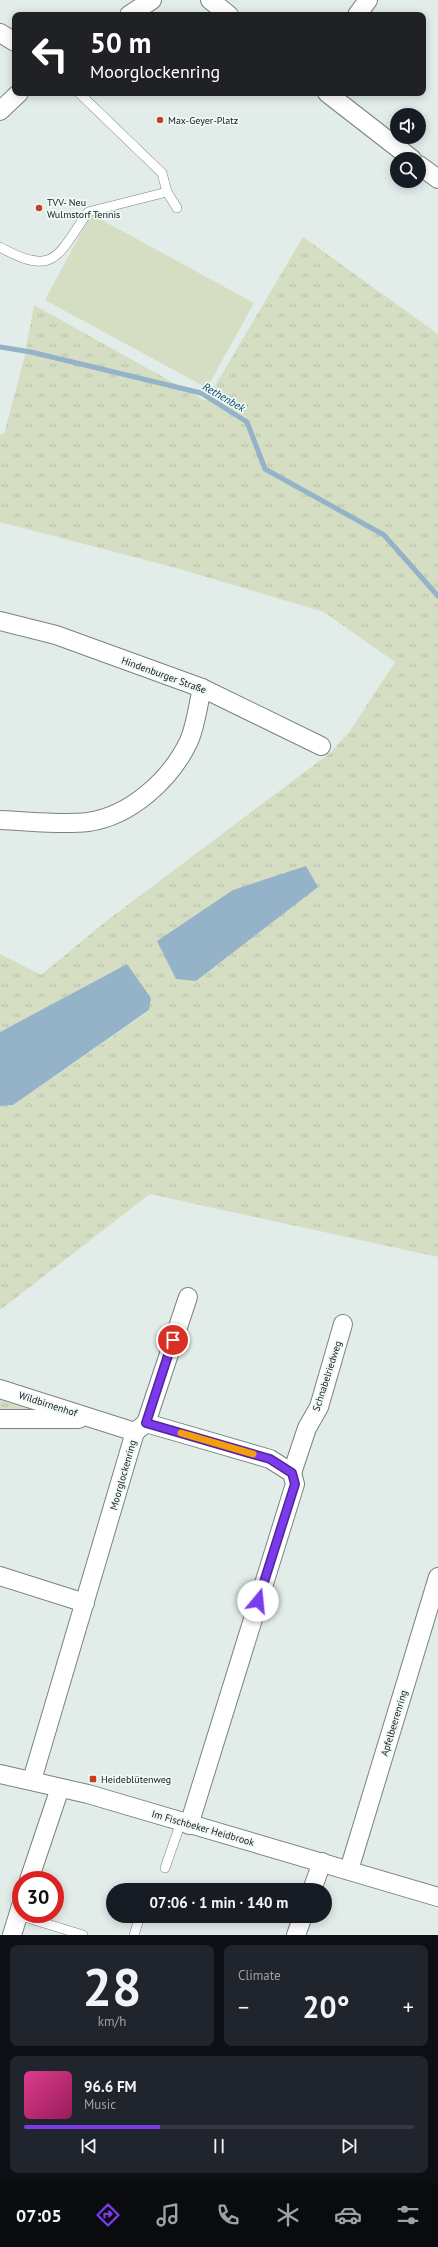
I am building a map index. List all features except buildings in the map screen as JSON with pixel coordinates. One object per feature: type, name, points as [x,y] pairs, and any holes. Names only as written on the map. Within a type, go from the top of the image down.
[{"type":"street","points":[[133,12],[152,0]]},
{"type":"street","points":[[210,0],[225,12]]},
{"type":"street","points":[[359,12],[368,0]]},
{"type":"street","points":[[0,32],[12,40]]},
{"type":"street","points":[[0,111],[16,96]]},
{"type":"street","points":[[331,96],[403,152]]},
{"type":"street","points":[[426,170],[438,179]]},
{"type":"street","name":"Hindenburger Straße","points":[[0,621],[56,635],[202,688],[321,746]]},
{"type":"street","points":[[0,820],[54,824],[89,822],[106,817],[131,806],[158,784],[175,764],[189,740],[202,688]]},
{"type":"street","name":"Moorglockenring","points":[[32,1780],[85,1603],[141,1428],[188,1297]]},
{"type":"street","name":"Schnabelriedweg","points":[[292,1473],[307,1428],[319,1407],[343,1324]]},
{"type":"street","name":"Wildbirnenhof","points":[[0,1389],[96,1419],[141,1428]]},
{"type":"street","name":"Wildbirnenhof","points":[[0,1419],[96,1419]]},
{"type":"street","points":[[141,1428],[270,1459],[292,1473],[295,1484],[185,1823]]},
{"type":"street","points":[[0,1576],[85,1603]]},
{"type":"street","name":"Apfelbeerenring","points":[[349,1870],[438,1577]]},
{"type":"street","points":[[0,1774],[32,1780],[60,1788],[32,1871]]},
{"type":"street","name":"Im Fischbeker Heidbrook","points":[[60,1788],[88,1794],[438,1897]]},
{"type":"street","points":[[314,1883],[322,1862]]},
{"type":"street","points":[[12,1935],[16,1923]]},
{"type":"street","points":[[296,1935],[300,1923]]},
{"type":"lane","points":[[82,96],[162,173],[167,192],[177,208]]},
{"type":"lane","points":[[0,247],[18,257],[43,262],[57,257],[88,212],[167,192]]},
{"type":"lane","points":[[164,1868],[185,1823]]},
{"type":"lane","points":[[53,1923],[83,1935]]},
{"type":"lane","points":[[134,1935],[138,1923]]},
{"type":"green space","points":[[91,214],[254,303],[207,388],[45,300]]},
{"type":"green space","points":[[303,237],[438,334],[438,1257],[150,1194],[0,1310],[0,1106],[13,1105],[149,1011],[127,964],[0,1032],[0,954],[41,975],[105,922],[330,753],[350,731],[395,662],[324,612],[176,568],[0,522],[0,434],[4,434],[24,359],[34,305],[206,401]]},
{"type":"green space","points":[[0,1398],[35,1409],[47,1415],[0,1414]]},
{"type":"water","points":[[306,866],[318,887],[196,981],[176,979],[157,941],[233,890]]},
{"type":"water","points":[[127,964],[151,998],[149,1010],[13,1105],[0,1106],[0,1032]]},
{"type":"waterway","name":"Rethenbek","points":[[0,347],[31,352],[201,393],[247,422],[265,469],[384,535],[438,596]]},
{"type":"slow traffic","points":[[181,1433],[253,1454]]},
{"type":"place","name":"Max-Geyer-Platz","points":[[160,120]]},
{"type":"place","name":"TVV- Neu Wulmstorf Tennis","points":[[39,208]]},
{"type":"place","name":"Heideblütenweg","points":[[93,1779]]},
{"type":"route","points":[[173,1340],[146,1423],[270,1459],[292,1473],[295,1484],[258,1601]]}]
